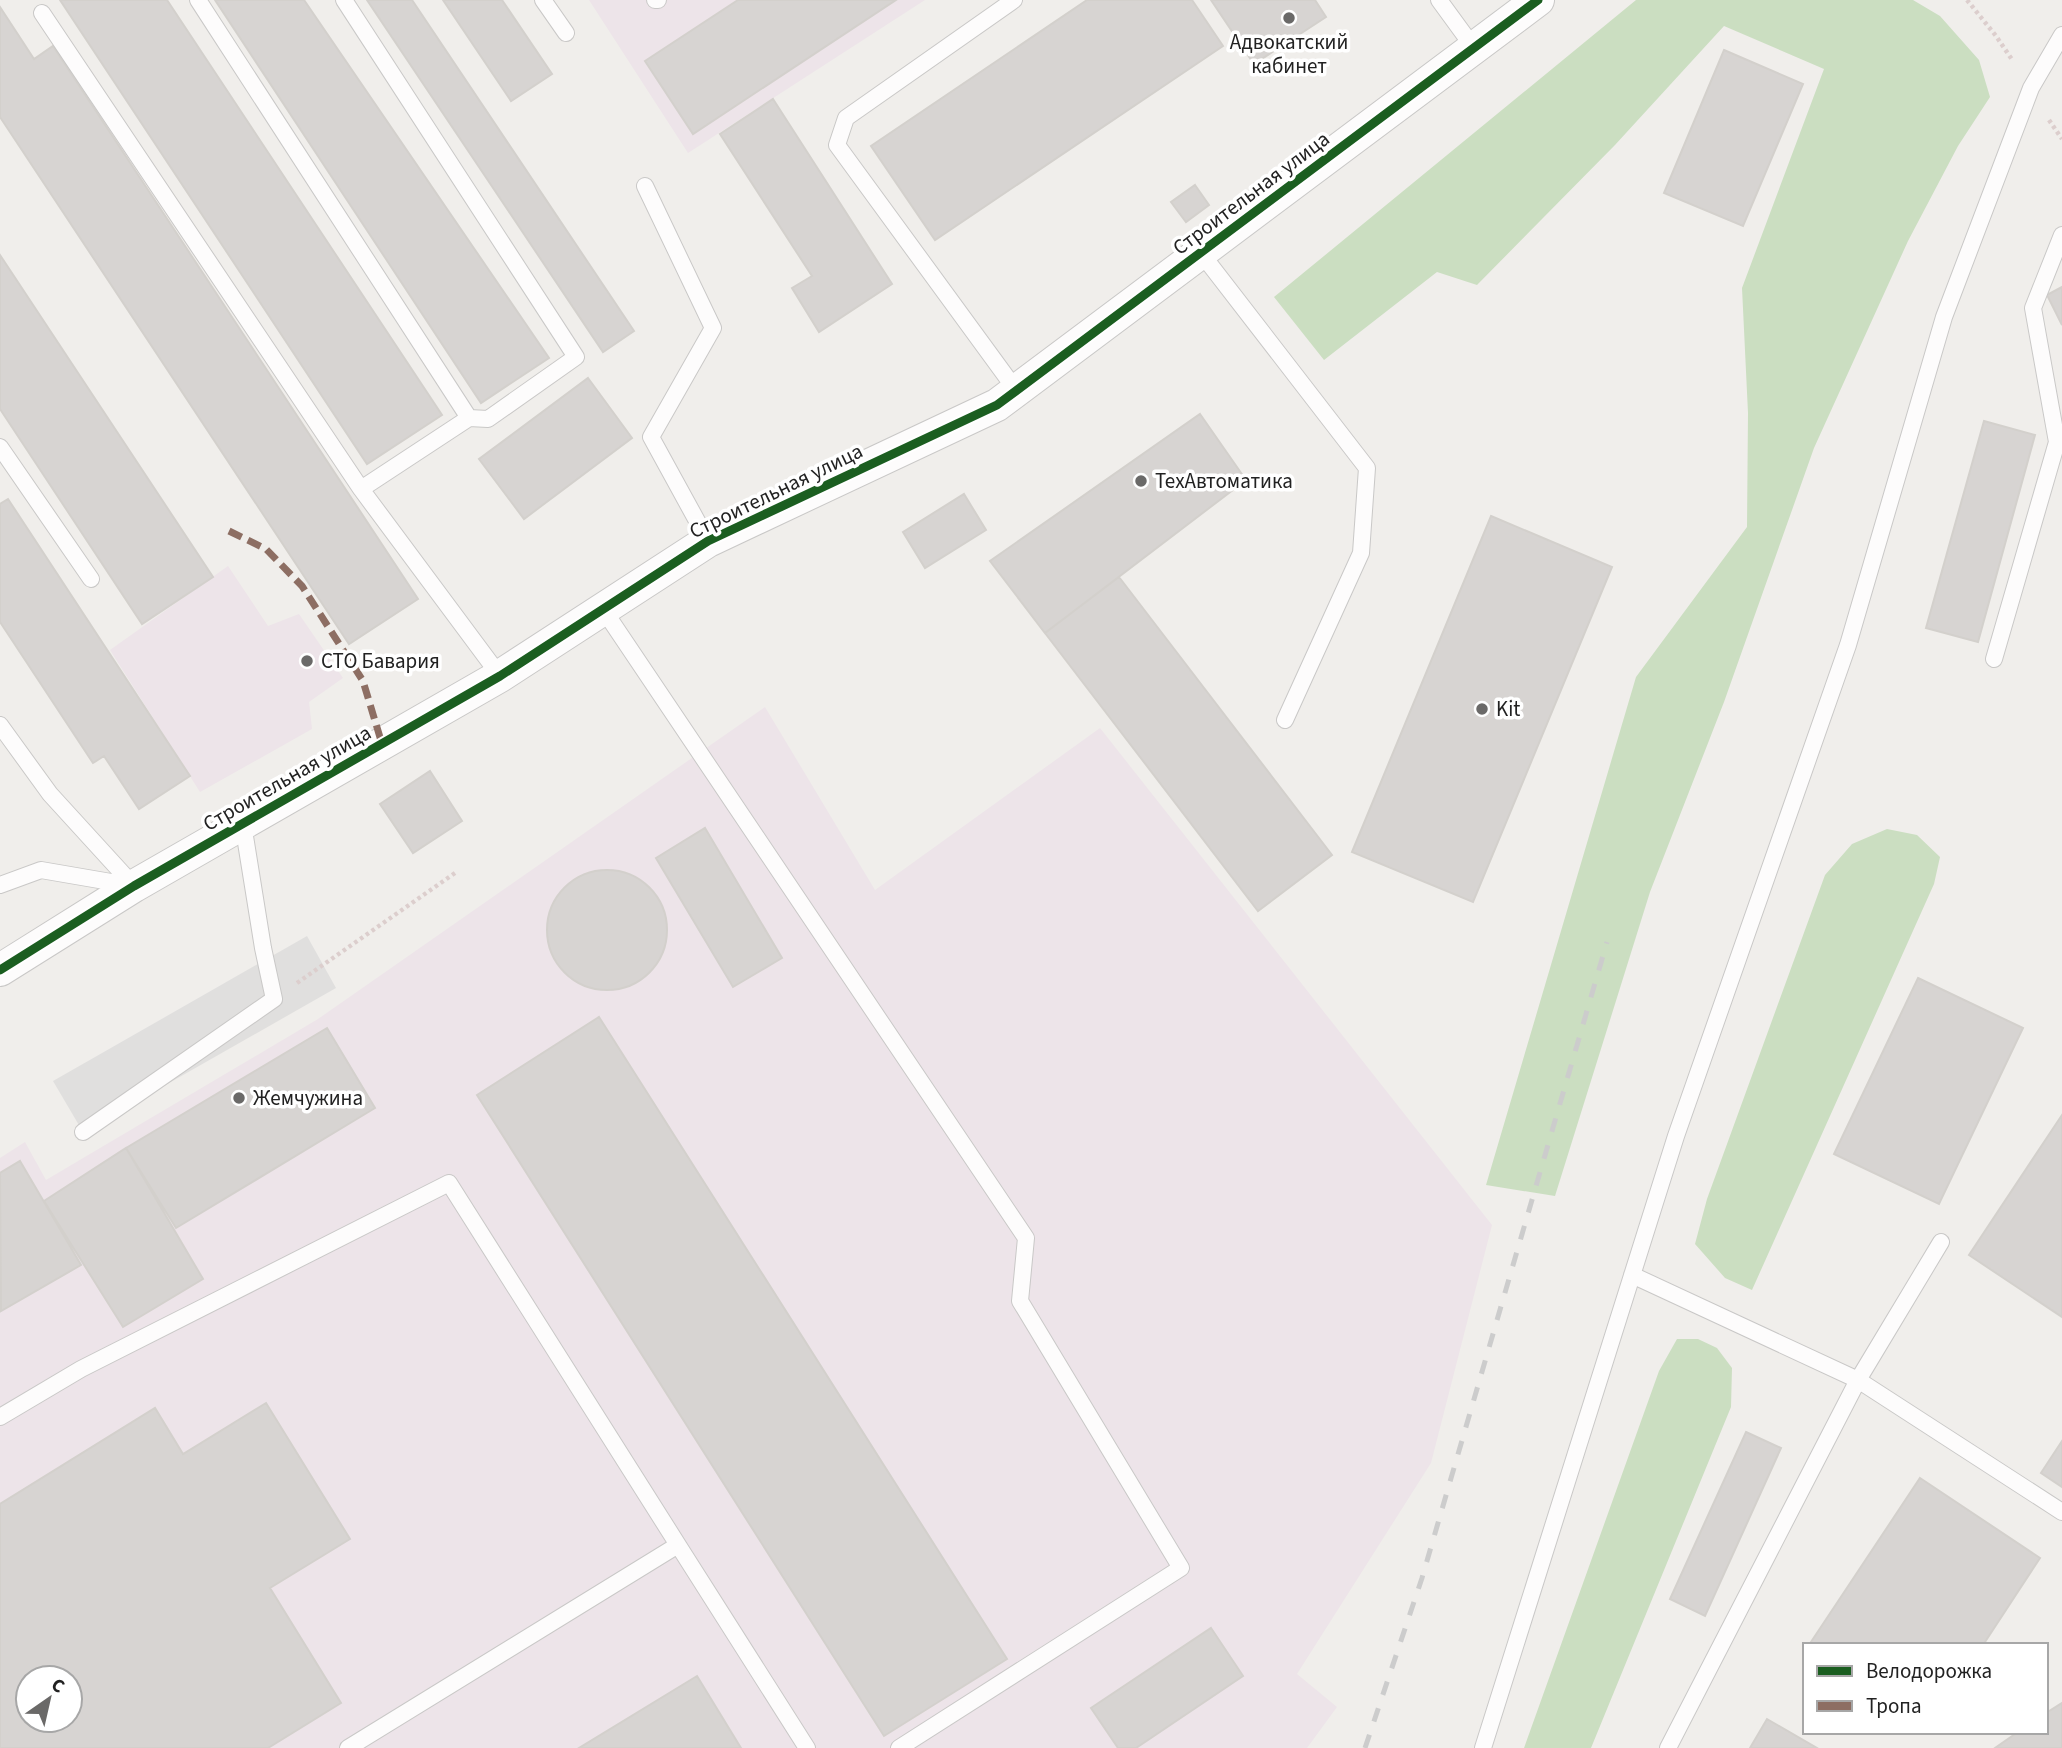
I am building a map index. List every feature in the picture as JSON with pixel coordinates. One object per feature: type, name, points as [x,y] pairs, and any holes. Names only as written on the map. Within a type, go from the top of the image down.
[{"type":"street","name":"Строительная улица","points":[[0,970],[134,886],[500,677],[708,541],[997,404],[1538,0]]},
{"type":"lane","points":[[198,0],[469,418]]},
{"type":"lane","points":[[344,0],[576,357],[488,419],[469,418],[361,489]]},
{"type":"lane","points":[[543,0],[566,33]]},
{"type":"lane","points":[[1014,0],[846,118],[836,145],[1016,390]]},
{"type":"lane","points":[[1439,0],[1474,48]]},
{"type":"lane","points":[[42,13],[361,489],[500,677]]},
{"type":"lane","points":[[1483,1748],[1676,1136],[1848,645],[1944,317],[2031,88],[2062,35]]},
{"type":"lane","points":[[645,186],[713,328],[651,437],[708,541]]},
{"type":"lane","points":[[1994,659],[2057,442],[2033,309],[2062,235]]},
{"type":"lane","points":[[1201,253],[1367,468],[1361,553],[1285,720]]},
{"type":"lane","points":[[0,447],[91,579]]},
{"type":"lane","points":[[603,609],[1026,1238],[1020,1301],[1181,1568],[899,1748]]},
{"type":"lane","points":[[0,725],[50,794],[134,886]]},
{"type":"lane","points":[[83,1132],[274,999],[243,824]]},
{"type":"lane","points":[[0,885],[41,870],[134,886]]},
{"type":"lane","points":[[0,1417],[80,1368],[449,1183],[807,1748]]},
{"type":"lane","points":[[1668,1748],[1858,1380],[1941,1242]]},
{"type":"lane","points":[[1632,1275],[1858,1380],[2062,1512]]},
{"type":"lane","points":[[348,1748],[678,1545]]},
{"type":"path","points":[[274,999],[454,873]]},
{"type":"shaded area","points":[[589,0],[925,0],[688,153]]},
{"type":"shaded area","points":[[228,566],[268,626],[299,614],[343,678],[309,702],[312,729],[200,792],[110,650]]},
{"type":"shaded area","points":[[765,707],[875,890],[1100,728],[1492,1225],[1431,1463],[1297,1674],[1337,1707],[1307,1748],[0,1748],[0,1158],[25,1142],[46,1180],[318,1019]]},
{"type":"shaded area","points":[[307,936],[336,988],[83,1132],[53,1081]]},
{"type":"green space","points":[[1636,0],[1913,0],[1940,16],[1979,60],[1990,97],[1958,146],[1908,241],[1814,448],[1724,702],[1650,892],[1555,1196],[1486,1185],[1636,677],[1747,527],[1748,413],[1742,288],[1824,69],[1724,26],[1615,145],[1477,285],[1437,272],[1324,360],[1274,297]]},
{"type":"green space","points":[[1887,829],[1917,835],[1940,857],[1934,884],[1752,1290],[1725,1278],[1695,1244],[1707,1199],[1825,875],[1852,844]]},
{"type":"green space","points":[[1677,1339],[1698,1339],[1717,1348],[1732,1368],[1731,1407],[1591,1748],[1524,1748],[1659,1371]]},
{"type":"building","points":[[60,0],[167,0],[442,415],[367,464]]},
{"type":"building","points":[[215,0],[304,0],[549,358],[481,403]]},
{"type":"building","points":[[367,0],[412,0],[634,331],[603,352]]},
{"type":"building","points":[[443,0],[502,0],[552,74],[511,101]]},
{"type":"building","points":[[738,0],[896,0],[693,134],[645,61]]},
{"type":"building","points":[[1087,0],[1192,0],[1223,46],[935,240],[871,146]]},
{"type":"building","points":[[1211,0],[1315,0],[1326,17],[1254,64]]},
{"type":"building","points":[[0,7],[34,59],[53,46],[418,599],[349,644],[0,117]]},
{"type":"building","points":[[1724,50],[1803,84],[1743,226],[1664,193]]},
{"type":"building","points":[[773,99],[892,284],[819,332],[792,288],[812,276],[720,134]]},
{"type":"building","points":[[1195,185],[1209,205],[1186,222],[1171,202]]},
{"type":"building","points":[[0,255],[213,577],[142,624],[0,409]]},
{"type":"building","points":[[2062,287],[2062,325],[2047,295]]},
{"type":"building","points":[[588,378],[632,438],[524,519],[479,459]]},
{"type":"building","points":[[1200,414],[1246,480],[1045,633],[990,561]]},
{"type":"building","points":[[1984,421],[2035,435],[1978,642],[1926,628]]},
{"type":"building","points":[[964,494],[986,530],[925,568],[903,532]]},
{"type":"building","points":[[8,499],[190,776],[139,809],[104,756],[93,763],[0,622],[0,504]]},
{"type":"building","name":"Kit","points":[[1491,516],[1612,567],[1473,902],[1352,852]]},
{"type":"building","points":[[1119,577],[1332,855],[1258,911],[1045,633]]},
{"type":"building","points":[[430,771],[462,821],[413,853],[380,804]]},
{"type":"building","points":[[705,828],[782,958],[733,987],[656,858]]},
{"type":"building","points":[[607,870],[630,875],[649,888],[662,907],[667,930],[662,953],[649,972],[630,985],[607,990],[584,985],[565,972],[552,953],[547,930],[552,907],[565,888],[584,875]]},
{"type":"building","points":[[1918,978],[2023,1028],[1939,1204],[1834,1154]]},
{"type":"building","points":[[599,1017],[1007,1659],[884,1736],[477,1095]]},
{"type":"building","points":[[327,1028],[375,1108],[176,1228],[126,1148]]},
{"type":"building","points":[[2062,1115],[2062,1317],[1969,1255]]},
{"type":"building","points":[[126,1148],[203,1279],[123,1327],[44,1201]]},
{"type":"building","points":[[20,1161],[81,1265],[1,1311],[0,1173]]},
{"type":"building","points":[[266,1403],[350,1539],[270,1588],[341,1703],[268,1748],[0,1748],[0,1504],[155,1408],[183,1454]]},
{"type":"building","points":[[1746,1432],[1781,1448],[1705,1616],[1670,1599]]},
{"type":"building","points":[[2062,1441],[2062,1487],[2041,1473]]},
{"type":"building","points":[[1920,1478],[2040,1558],[1984,1643],[1810,1643]]},
{"type":"building","points":[[1211,1628],[1243,1676],[1136,1748],[1118,1748],[1091,1708]]},
{"type":"building","points":[[697,1676],[741,1748],[579,1748]]},
{"type":"building","points":[[2062,1703],[2062,1748],[1995,1748],[2015,1734],[2048,1734],[2048,1712]]},
{"type":"building","points":[[1767,1719],[1817,1748],[1750,1748]]},
{"type":"railway","points":[[1365,1748],[1422,1578],[1607,942]]},
{"type":"marked path","points":[[229,531],[266,549],[302,586],[363,681],[382,744]]},
{"type":"cycle path","points":[[0,970],[134,886],[500,676],[708,541],[997,405],[1538,0]]},
{"type":"place","name":"Адвокатский кабинет","points":[[1289,18]]},
{"type":"place","name":"ТехАвтоматика","points":[[1141,481]]},
{"type":"place","name":"СТО Бавария","points":[[307,661]]},
{"type":"place","name":"Kit","points":[[1482,709]]},
{"type":"place","name":"Жемчужина","points":[[239,1098]]}]
